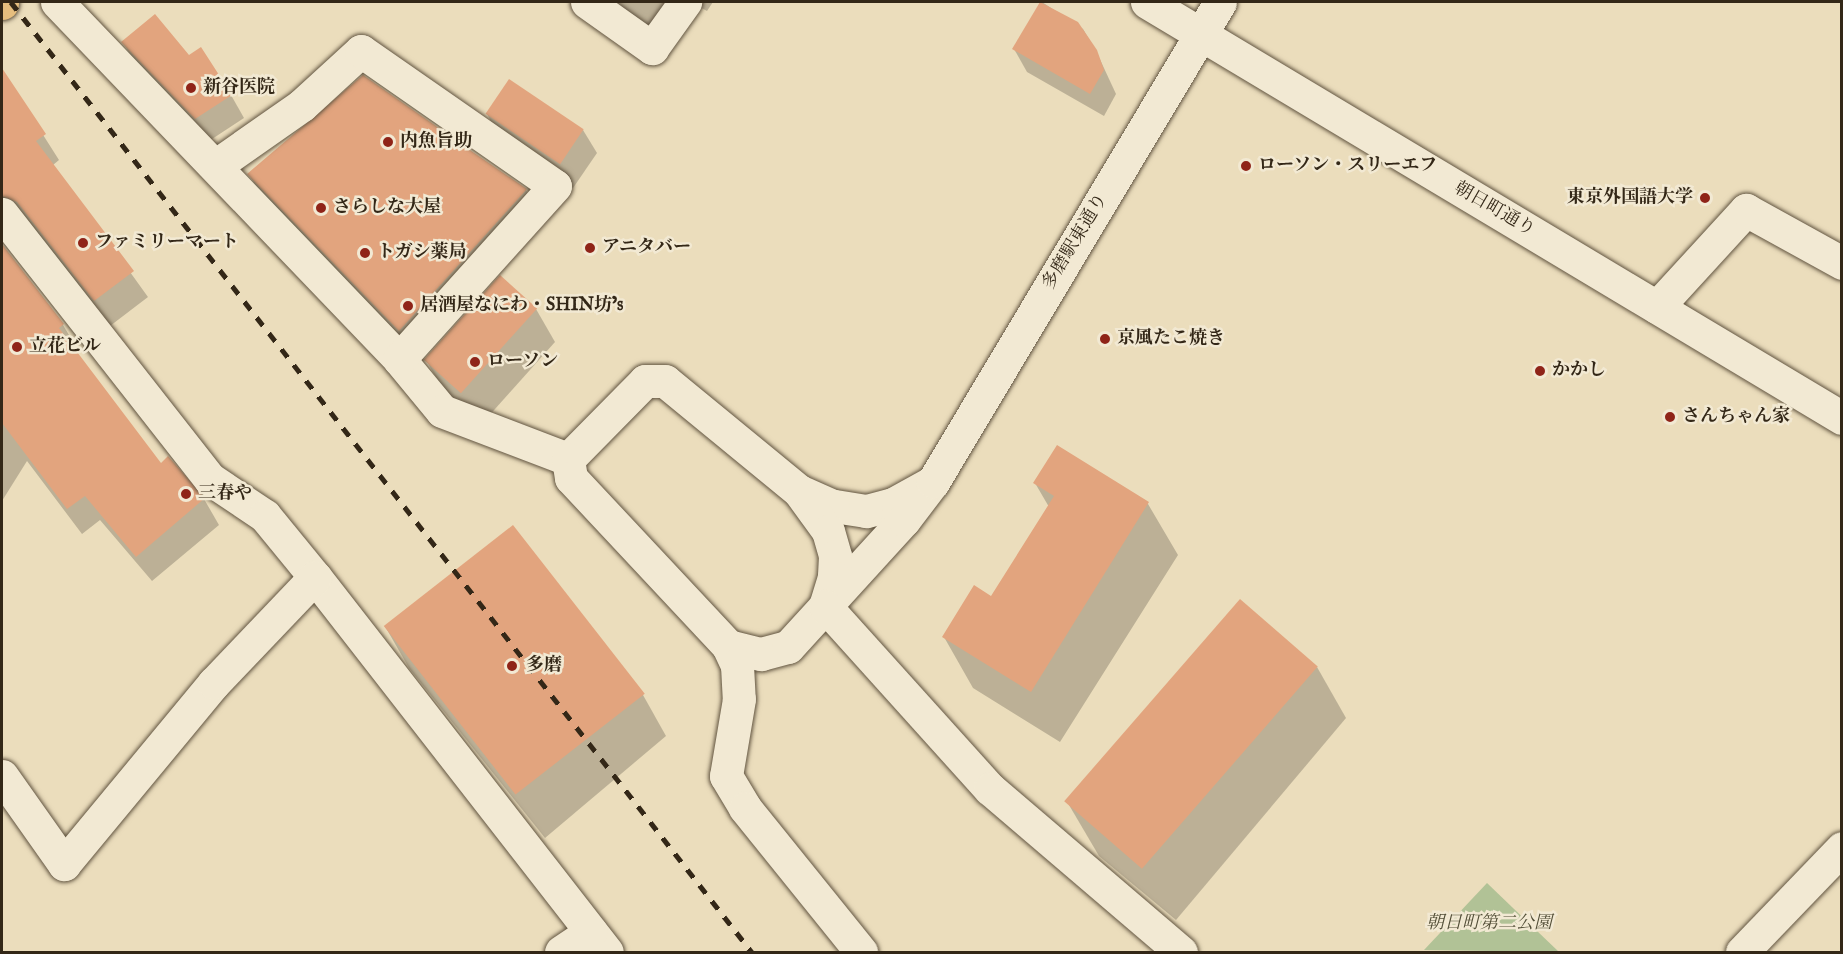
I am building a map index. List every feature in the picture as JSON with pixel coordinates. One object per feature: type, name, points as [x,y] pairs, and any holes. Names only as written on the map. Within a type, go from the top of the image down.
[{"type":"street","points":[[57,2],[399,359],[442,411],[568,459]]},
{"type":"street","points":[[587,2],[652,48],[685,2]]},
{"type":"street","name":"朝日町通り","points":[[1147,2],[1842,418]]},
{"type":"street","name":"多磨駅東通り","points":[[734,730],[767,672],[904,520],[933,482],[1220,2]]},
{"type":"street","points":[[214,166],[302,105],[361,51],[555,186],[399,359]]},
{"type":"street","points":[[1657,307],[1746,210],[1842,263]]},
{"type":"street","points":[[2,214],[210,479],[265,516],[599,942],[561,952]]},
{"type":"street","points":[[568,459],[645,381],[665,381],[799,490],[833,506],[866,511],[894,504],[933,482]]},
{"type":"street","points":[[568,459],[571,478],[728,646],[737,665],[739,699],[726,776],[745,808],[861,952]]},
{"type":"street","points":[[799,490],[828,531],[835,556],[834,577],[825,606],[990,789],[1165,948]]},
{"type":"street","points":[[2,777],[64,864],[214,683],[315,577]]},
{"type":"street","points":[[728,646],[761,654],[788,647]]},
{"type":"street","points":[[1742,952],[1842,848]]},
{"type":"green space","name":"朝日町第二公園","points":[[1487,883],[1559,952],[1424,950]]},
{"type":"building","points":[[1040,2],[1078,22],[1097,50],[1104,70],[1090,94],[1012,49]]},
{"type":"building","points":[[155,14],[189,55],[201,47],[232,95],[195,119],[121,42]]},
{"type":"building","points":[[2,68],[46,134],[36,141],[134,271],[94,301],[17,202],[2,196]]},
{"type":"building","points":[[363,75],[436,126],[461,151],[464,146],[527,189],[399,331],[247,174]]},
{"type":"building","points":[[509,79],[584,129],[560,164],[486,114]]},
{"type":"building","points":[[2,244],[64,324],[59,328],[161,463],[168,456],[205,498],[136,557],[85,496],[67,509],[2,423]]},
{"type":"building","points":[[500,275],[537,308],[461,393],[424,360]]},
{"type":"building","points":[[1057,445],[1149,502],[1031,692],[942,637],[974,585],[991,596],[1054,496],[1033,483]]},
{"type":"building","points":[[513,525],[645,694],[516,795],[384,626]]},
{"type":"building","points":[[1240,599],[1318,667],[1142,869],[1064,801]]},
{"type":"railway","points":[[11,2],[752,952]]},
{"type":"place","name":"新谷医院","points":[[191,88]]},
{"type":"place","name":"内魚旨助","points":[[388,142]]},
{"type":"place","name":"ローソン・スリーエフ","points":[[1246,166]]},
{"type":"place","name":"東京外国語大学","points":[[1705,198]]},
{"type":"place","name":"さらしな大屋","points":[[321,208]]},
{"type":"place","name":"ファミリーマート","points":[[83,243]]},
{"type":"place","name":"アニタバー","points":[[590,248]]},
{"type":"place","name":"トガシ薬局","points":[[365,253]]},
{"type":"place","name":"居酒屋なにわ・SHIN坊’s","points":[[408,306]]},
{"type":"place","name":"京風たこ焼き","points":[[1105,339]]},
{"type":"place","name":"立花ビル","points":[[17,347]]},
{"type":"place","name":"ローソン","points":[[475,362]]},
{"type":"place","name":"かかし","points":[[1540,371]]},
{"type":"place","name":"さんちゃん家","points":[[1670,417]]},
{"type":"place","name":"三春や","points":[[186,494]]},
{"type":"place","name":"多磨","points":[[512,666]]}]
